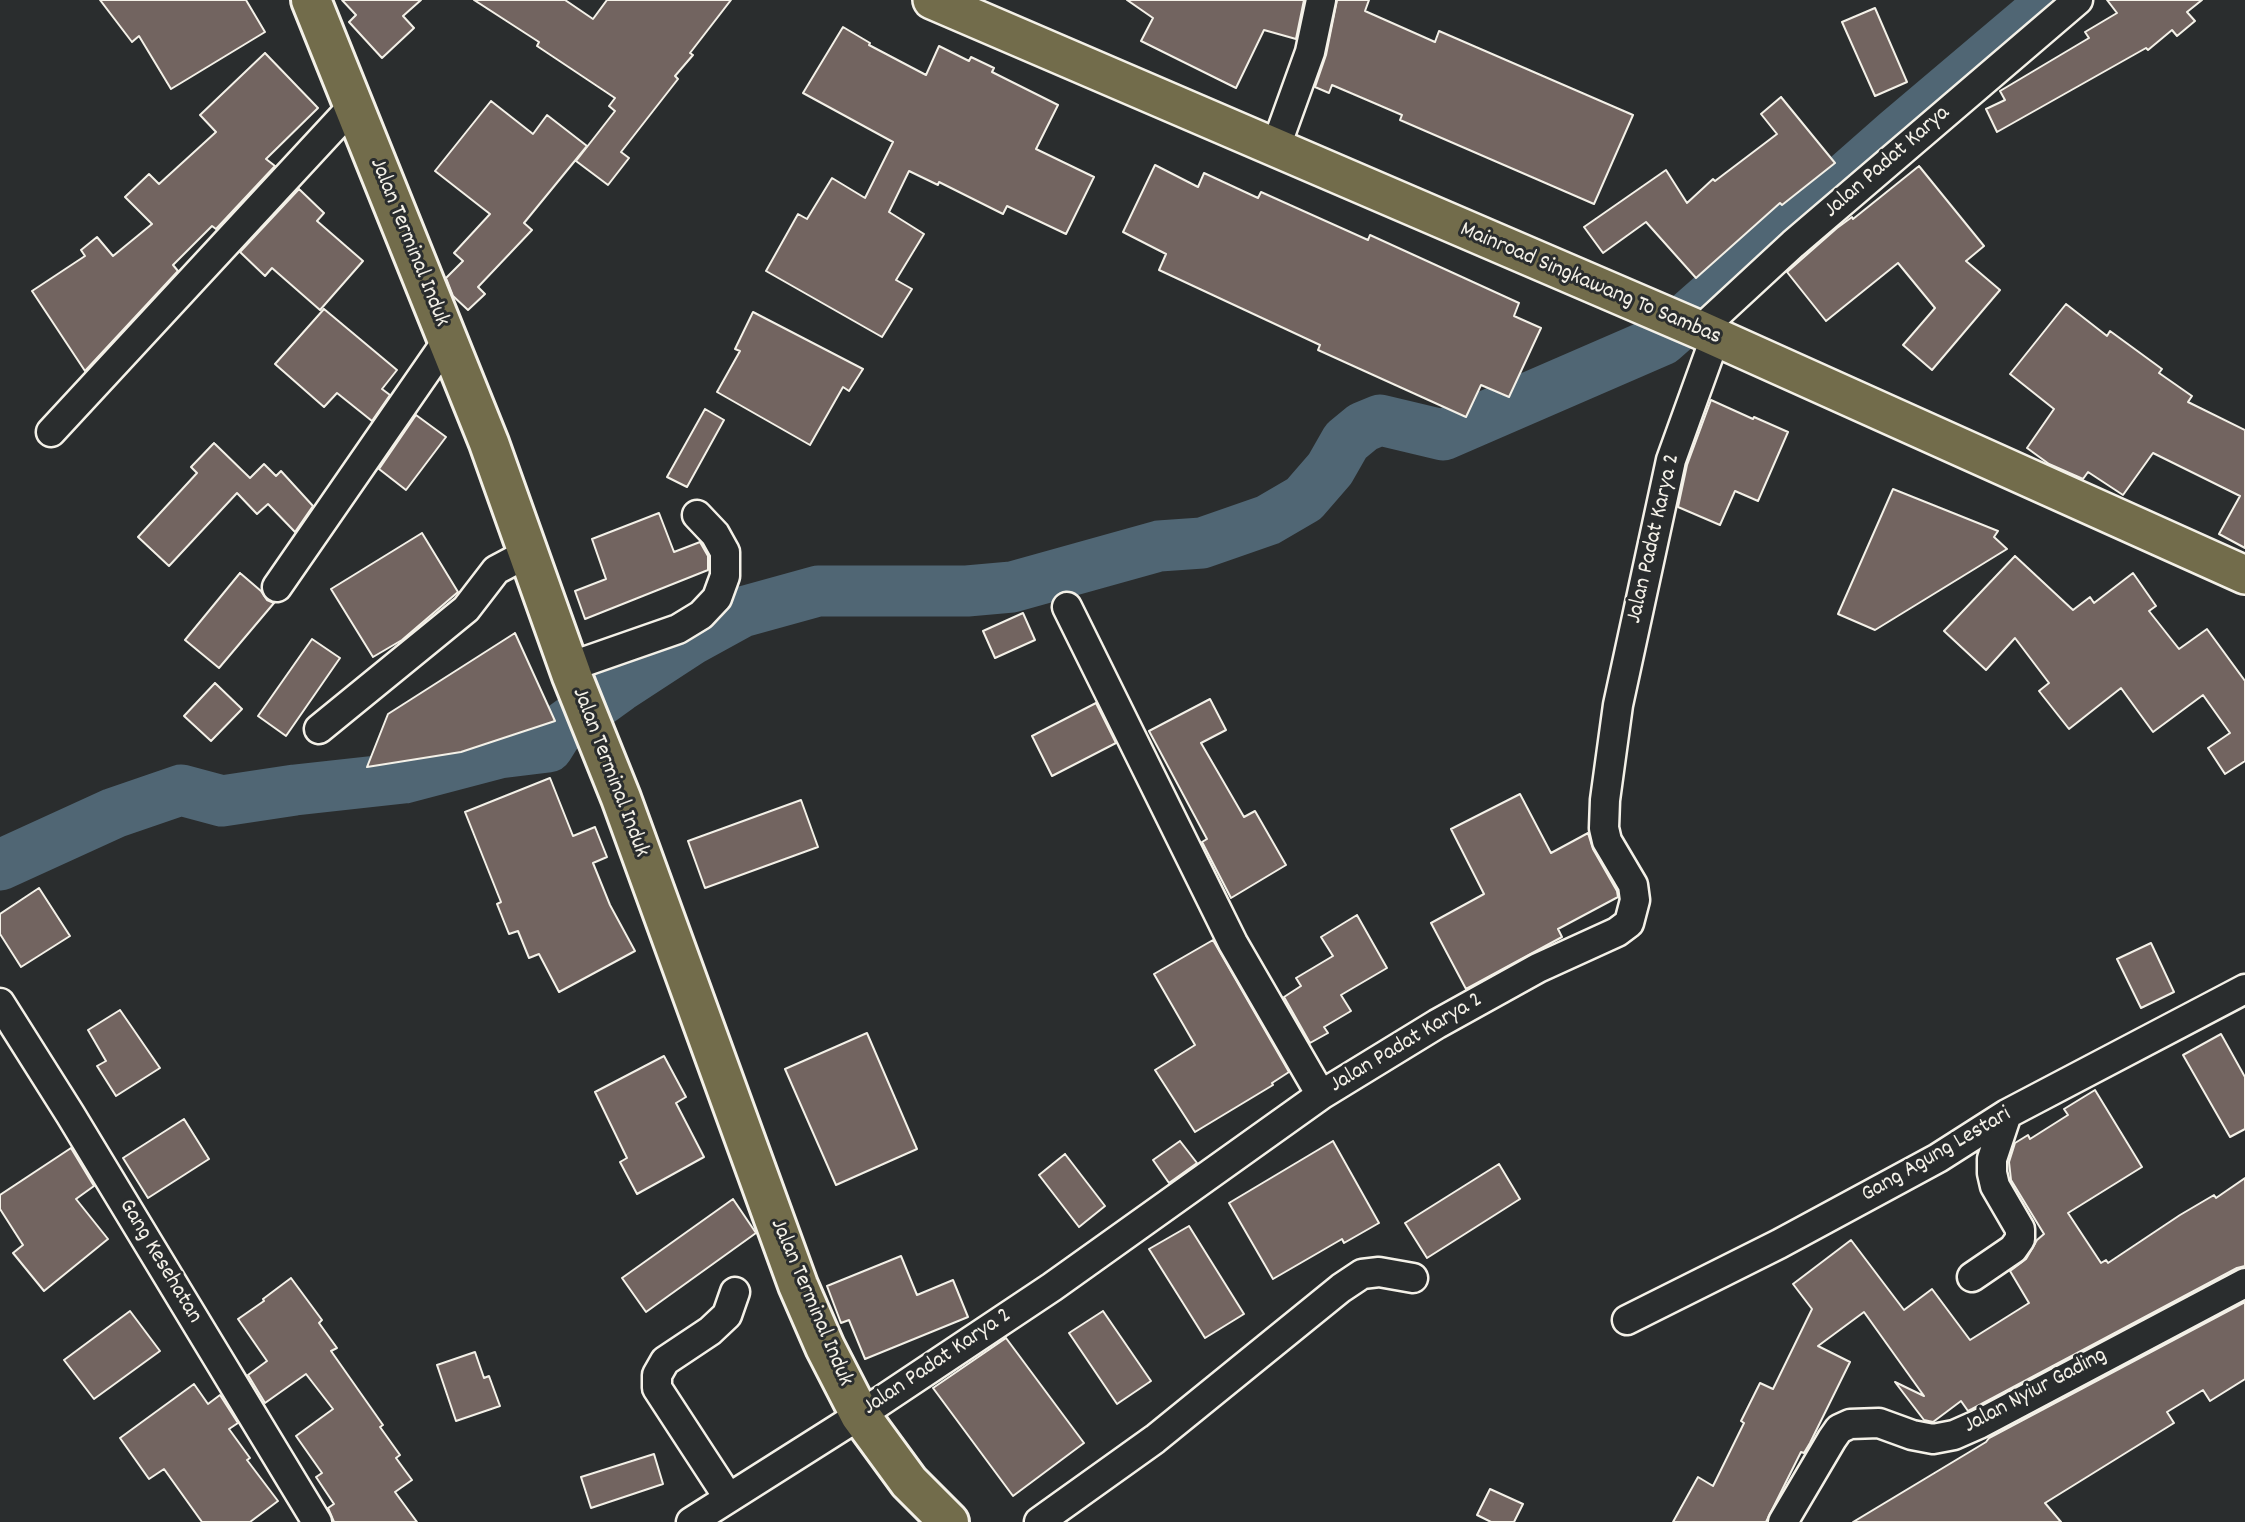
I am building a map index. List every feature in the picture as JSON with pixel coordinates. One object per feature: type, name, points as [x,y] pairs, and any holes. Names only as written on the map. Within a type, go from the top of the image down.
[{"type":"highway","name":"Jalan Terminal Induk","points":[[310,0],[489,443],[570,672],[589,717],[798,1285],[825,1347],[860,1415],[909,1482],[949,1522]]},
{"type":"main road","name":"Mainroad Singkawang To Sambas","points":[[932,0],[1708,334],[2245,575]]},
{"type":"street","points":[[1275,149],[1310,52],[1321,0]]},
{"type":"street","name":"Jalan Padat Karya","points":[[1708,334],[1794,244],[2078,0]]},
{"type":"street","points":[[51,432],[353,107]]},
{"type":"street","name":"Jalan Padat Karya 2","points":[[691,1522],[860,1415],[1052,1287],[1321,1095],[1437,1024],[1538,968],[1617,932],[1629,923],[1635,900],[1633,885],[1607,841],[1604,828],[1605,800],[1618,705],[1671,460],[1708,334]]},
{"type":"street","points":[[277,587],[447,341]]},
{"type":"street","points":[[570,672],[678,629],[701,615],[717,598],[725,576],[725,552],[715,534],[696,515]]},
{"type":"street","points":[[319,729],[466,609],[496,570],[528,553]]},
{"type":"street","points":[[1067,607],[1233,943],[1321,1095]]},
{"type":"street","name":"Gang Agung Lestari","points":[[1628,1320],[1779,1244],[1938,1158],[2007,1114],[2245,989]]},
{"type":"street","name":"Gang Kesehatan","points":[[0,1003],[317,1522]]},
{"type":"street","points":[[1972,1278],[2013,1249],[2020,1239],[2020,1229],[1995,1186],[1992,1173],[1992,1159],[2007,1114]]},
{"type":"street","points":[[1039,1522],[1155,1439],[1362,1274],[1379,1272],[1413,1278]]},
{"type":"street","name":"Jalan Nyiur Gading","points":[[1783,1522],[1832,1439],[1839,1430],[1850,1424],[1879,1423],[1912,1435],[1933,1439],[1954,1434],[1979,1424],[2245,1283]]},
{"type":"street","points":[[728,1497],[657,1388],[657,1375],[665,1361],[710,1331],[727,1315],[735,1292]]},
{"type":"building","points":[[100,0],[246,0],[265,32],[171,89],[139,36],[132,42]]},
{"type":"building","points":[[342,0],[421,0],[403,16],[414,28],[382,58],[349,22],[356,15]]},
{"type":"building","points":[[474,0],[565,0],[593,19],[607,0],[731,0],[690,53],[693,55],[675,76],[678,79],[621,152],[629,158],[608,185],[576,161],[615,111],[609,106],[615,98],[537,46],[539,42]]},
{"type":"building","points":[[1127,0],[1304,0],[1296,39],[1264,30],[1236,88],[1141,41],[1153,18]]},
{"type":"building","points":[[1337,0],[1369,0],[1365,11],[1435,42],[1439,31],[1633,115],[1594,204],[1400,120],[1402,115],[1332,85],[1329,93],[1315,87],[1326,55]]},
{"type":"building","points":[[2107,0],[2202,0],[2187,12],[2195,21],[2177,36],[2172,30],[2148,50],[2146,48],[1997,132],[1986,109],[2005,100],[2000,91],[2089,38],[2085,32],[2117,13]]},
{"type":"building","points":[[1875,8],[1907,82],[1875,96],[1842,22]]},
{"type":"building","points":[[843,27],[870,43],[869,45],[926,75],[939,46],[969,61],[971,57],[994,68],[992,72],[1058,105],[1036,149],[1094,177],[1066,234],[1007,206],[1003,214],[939,182],[938,185],[909,171],[889,212],[924,234],[896,280],[912,289],[882,337],[766,271],[798,214],[807,219],[832,178],[865,198],[893,142],[803,93]]},
{"type":"building","points":[[265,53],[318,108],[266,159],[275,166],[216,229],[212,226],[173,265],[178,271],[85,371],[32,291],[85,256],[81,250],[97,237],[113,256],[152,224],[125,197],[149,174],[159,184],[216,132],[200,115]]},
{"type":"building","points":[[1781,97],[1835,163],[1782,205],[1780,203],[1696,278],[1646,222],[1603,253],[1584,227],[1666,170],[1687,203],[1713,179],[1715,181],[1777,134],[1761,114]]},
{"type":"building","points":[[491,101],[533,134],[547,115],[587,146],[524,223],[532,230],[478,287],[485,294],[468,310],[453,296],[446,278],[463,261],[454,253],[490,214],[435,171]]},
{"type":"building","points":[[1155,165],[1198,187],[1204,173],[1258,198],[1261,192],[1368,240],[1370,235],[1519,303],[1514,316],[1541,328],[1509,397],[1481,385],[1466,417],[1318,350],[1320,345],[1159,270],[1166,254],[1123,232]]},
{"type":"building","points":[[1919,166],[1984,246],[1966,261],[2000,290],[1932,370],[1903,345],[1935,308],[1898,263],[1826,321],[1787,272],[1837,228],[1852,217],[1853,219]]},
{"type":"building","points":[[299,189],[324,213],[317,221],[363,261],[320,310],[272,268],[265,276],[240,252]]},
{"type":"building","points":[[2066,304],[2107,336],[2110,331],[2162,369],[2159,373],[2192,396],[2188,402],[2245,430],[2245,548],[2219,534],[2240,496],[2153,453],[2123,495],[2088,472],[2083,479],[2049,464],[2027,448],[2054,409],[2010,374]]},
{"type":"building","points":[[324,309],[397,370],[382,389],[390,395],[372,421],[337,393],[324,407],[275,364]]},
{"type":"building","points":[[753,312],[863,369],[849,391],[843,387],[810,445],[717,392],[740,351],[735,349]]},
{"type":"building","points":[[1711,400],[1788,432],[1758,501],[1735,491],[1720,525],[1678,507],[1687,465]]},
{"type":"building","points":[[705,409],[724,420],[687,487],[667,477]]},
{"type":"building","points":[[416,415],[446,437],[406,490],[379,469]]},
{"type":"building","points":[[214,443],[250,478],[264,464],[276,476],[281,471],[313,506],[295,532],[268,504],[257,514],[237,493],[169,566],[138,537],[197,473],[191,467]]},
{"type":"building","points":[[1893,489],[1998,531],[1994,537],[2007,549],[1875,630],[1838,614]]},
{"type":"building","points":[[659,513],[674,552],[700,542],[708,556],[708,570],[585,619],[575,591],[606,579],[592,539]]},
{"type":"building","points":[[422,533],[458,592],[402,640],[373,657],[331,589]]},
{"type":"building","points":[[2015,556],[2073,610],[2090,597],[2094,603],[2133,573],[2156,606],[2149,611],[2179,649],[2207,629],[2245,681],[2245,761],[2225,774],[2208,748],[2230,733],[2203,695],[2153,732],[2121,688],[2069,729],[2039,691],[2049,683],[2015,638],[1986,670],[1944,631]]},
{"type":"building","points":[[240,573],[261,591],[267,600],[274,603],[219,668],[185,640]]},
{"type":"building","points":[[1023,613],[1035,640],[995,658],[983,631]]},
{"type":"building","points":[[515,633],[555,721],[461,752],[367,767],[388,714]]},
{"type":"building","points":[[312,639],[340,658],[286,736],[258,716]]},
{"type":"building","points":[[215,683],[242,709],[211,741],[184,716]]},
{"type":"building","points":[[1210,699],[1226,730],[1201,743],[1244,817],[1255,811],[1286,865],[1231,898],[1202,842],[1207,839],[1149,731]]},
{"type":"building","points":[[1096,703],[1116,743],[1052,776],[1032,736]]},
{"type":"building","points":[[550,778],[573,836],[595,827],[607,857],[593,863],[610,905],[635,951],[559,992],[539,954],[529,958],[518,931],[509,934],[497,904],[501,902],[465,812]]},
{"type":"building","points":[[1520,794],[1551,853],[1588,833],[1593,849],[1618,897],[1558,929],[1562,937],[1466,989],[1431,923],[1484,894],[1451,829]]},
{"type":"building","points":[[801,800],[818,847],[705,888],[688,841]]},
{"type":"building","points":[[39,888],[70,936],[21,967],[0,934],[0,914]]},
{"type":"building","points":[[1357,915],[1387,968],[1341,995],[1351,1011],[1324,1027],[1328,1033],[1310,1043],[1284,997],[1301,986],[1296,978],[1333,956],[1321,937]]},
{"type":"building","points":[[1213,940],[1289,1072],[1272,1083],[1273,1085],[1195,1132],[1155,1070],[1195,1045],[1154,974]]},
{"type":"building","points":[[2151,943],[2174,992],[2141,1008],[2117,959]]},
{"type":"building","points":[[120,1010],[160,1068],[116,1096],[97,1066],[106,1061],[88,1030]]},
{"type":"building","points":[[867,1033],[917,1149],[836,1185],[785,1069]]},
{"type":"building","points":[[2221,1034],[2245,1077],[2245,1129],[2230,1137],[2183,1055]]},
{"type":"building","points":[[664,1056],[686,1097],[676,1103],[704,1157],[637,1194],[620,1162],[627,1158],[595,1092]]},
{"type":"building","points":[[2095,1090],[2142,1167],[2068,1213],[2101,1263],[2106,1260],[2108,1263],[2180,1215],[2214,1195],[2216,1198],[2245,1178],[2245,1266],[1968,1411],[1961,1401],[1933,1422],[1924,1420],[1895,1382],[1924,1396],[1864,1312],[1818,1346],[1850,1362],[1810,1443],[1804,1453],[1801,1452],[1766,1522],[1673,1522],[1698,1477],[1713,1486],[1760,1383],[1773,1389],[1812,1309],[1793,1284],[1851,1240],[1904,1310],[1932,1289],[1970,1340],[2029,1303],[2010,1271],[2026,1259],[2037,1240],[2044,1234],[2011,1180],[2009,1162],[2015,1143],[2028,1135],[2030,1139],[2068,1115],[2064,1109]]},
{"type":"building","points":[[184,1119],[209,1159],[148,1198],[123,1158]]},
{"type":"building","points":[[1180,1141],[1197,1163],[1169,1183],[1153,1160]]},
{"type":"building","points":[[1333,1141],[1379,1223],[1344,1243],[1342,1239],[1273,1279],[1229,1203]]},
{"type":"building","points":[[71,1148],[94,1186],[76,1199],[108,1239],[44,1291],[13,1253],[23,1245],[0,1209],[0,1195]]},
{"type":"building","points":[[1065,1154],[1105,1206],[1079,1227],[1039,1175]]},
{"type":"building","points":[[1499,1164],[1520,1199],[1427,1258],[1405,1223]]},
{"type":"building","points":[[733,1199],[756,1233],[646,1312],[622,1278]]},
{"type":"building","points":[[1189,1226],[1244,1314],[1205,1338],[1149,1249]]},
{"type":"building","points":[[901,1256],[917,1295],[953,1280],[968,1317],[865,1359],[849,1320],[841,1323],[827,1286]]},
{"type":"building","points":[[291,1278],[322,1320],[319,1323],[337,1348],[331,1351],[383,1425],[380,1427],[400,1455],[396,1458],[412,1480],[395,1492],[417,1522],[334,1522],[328,1508],[334,1504],[316,1477],[322,1473],[296,1436],[333,1409],[306,1374],[265,1403],[248,1375],[267,1361],[238,1319]]},
{"type":"building","points":[[2245,1302],[2245,1379],[2210,1401],[2203,1390],[2167,1412],[2174,1423],[2045,1503],[2061,1522],[1853,1522],[1989,1438]]},
{"type":"building","points":[[130,1311],[160,1351],[94,1399],[64,1360]]},
{"type":"building","points":[[1103,1311],[1151,1381],[1117,1404],[1069,1333]]},
{"type":"building","points":[[1006,1338],[1084,1443],[1013,1496],[933,1388]]},
{"type":"building","points":[[475,1352],[484,1378],[489,1376],[500,1406],[456,1421],[437,1365]]},
{"type":"building","points":[[194,1384],[208,1404],[220,1395],[238,1423],[229,1429],[250,1458],[247,1460],[278,1501],[250,1522],[202,1522],[164,1469],[149,1479],[120,1438]]},
{"type":"building","points":[[654,1454],[663,1484],[591,1508],[581,1477]]},
{"type":"building","points":[[1490,1489],[1523,1504],[1514,1522],[1491,1522],[1477,1515]]},
{"type":"waterway","points":[[0,865],[114,813],[181,790],[222,801],[404,778],[499,753],[548,747],[558,731],[691,640],[742,612],[818,591],[967,591],[1012,587],[1159,546],[1202,543],[1268,520],[1304,499],[1330,469],[1346,441],[1363,427],[1380,420],[1443,435],[1662,340],[1897,133],[2054,0]]}]
